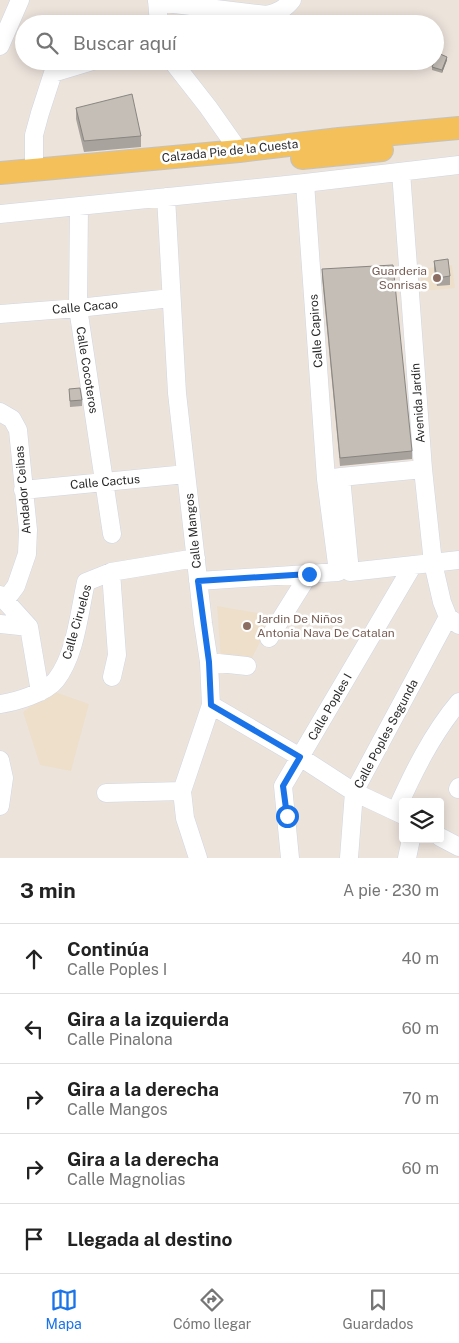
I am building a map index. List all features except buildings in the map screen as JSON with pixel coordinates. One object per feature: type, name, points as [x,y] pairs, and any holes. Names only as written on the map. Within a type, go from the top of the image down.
[{"type":"main road","name":"Calzada Pie de la Cuesta","points":[[0,173],[239,151],[339,138],[459,128]]},
{"type":"main road","name":"Calzada Pie de la Cuesta","points":[[0,188],[459,143]]},
{"type":"street","points":[[0,46],[20,0]]},
{"type":"street","points":[[158,15],[157,1],[267,15],[277,13],[292,0]]},
{"type":"street","points":[[34,170],[34,135],[40,113],[53,73],[63,70]]},
{"type":"street","points":[[179,70],[239,151]]},
{"type":"street","points":[[0,214],[305,183],[459,165]]},
{"type":"street","name":"Avenida Jardín","points":[[401,172],[433,563],[442,602],[454,622]]},
{"type":"street","name":"Calle Capiros","points":[[305,183],[344,572]]},
{"type":"street","name":"Calle Mangos","points":[[166,197],[177,393],[209,662],[211,705],[182,791],[185,818],[198,858]]},
{"type":"street","name":"Calle Cocoteros","points":[[79,206],[78,308],[112,534]]},
{"type":"street","name":"Calle Cacao","points":[[0,314],[171,298]]},
{"type":"street","name":"Andador Ceibas","points":[[0,412],[12,419],[18,430],[28,530],[27,554],[16,586],[10,594],[1,596]]},
{"type":"street","points":[[334,478],[424,469]]},
{"type":"street","name":"Calle Cactus","points":[[23,490],[186,474]]},
{"type":"street","name":"Calle Ciruelos","points":[[0,704],[10,703],[40,692],[55,682],[64,667],[72,645],[86,582],[111,572],[196,558]]},
{"type":"street","points":[[198,581],[344,572],[459,560]]},
{"type":"street","name":"Calle Poples I","points":[[290,858],[283,786],[413,565]]},
{"type":"street","points":[[111,572],[117,655],[112,676]]},
{"type":"street","points":[[270,638],[309,574]]},
{"type":"street","points":[[1,596],[29,627],[40,692]]},
{"type":"street","name":"Calle Poples Segunda","points":[[349,858],[354,792],[454,622]]},
{"type":"street","points":[[0,624],[29,627]]},
{"type":"street","points":[[209,662],[246,666]]},
{"type":"street","points":[[405,798],[417,764],[459,702]]},
{"type":"street","points":[[211,705],[300,757],[354,792],[399,813]]},
{"type":"street","points":[[0,760],[4,778],[0,806]]},
{"type":"street","points":[[106,793],[182,791]]},
{"type":"street","points":[[444,839],[459,847]]},
{"type":"street","points":[[192,841],[206,858]]},
{"type":"street","points":[[407,858],[410,843]]},
{"type":"street","points":[[458,858],[459,854]]},
{"type":"shaded area","name":"Guarderia Sonrisas","points":[[452,265],[455,288],[422,291],[420,269]]},
{"type":"shaded area","name":"Jardin De Niños Antonia Nava De Catalan","points":[[217,606],[280,617],[263,636],[249,664],[221,659]]},
{"type":"shaded area","points":[[49,690],[89,704],[71,771],[40,765],[23,712]]},
{"type":"place","name":"Guarderia Sonrisas","points":[[437,278]]},
{"type":"place","name":"Jardin De Niños Antonia Nava De Catalan","points":[[247,626]]},
{"type":"route","points":[[287,816],[283,786],[300,757],[211,705],[209,662],[198,581],[309,574]]}]
